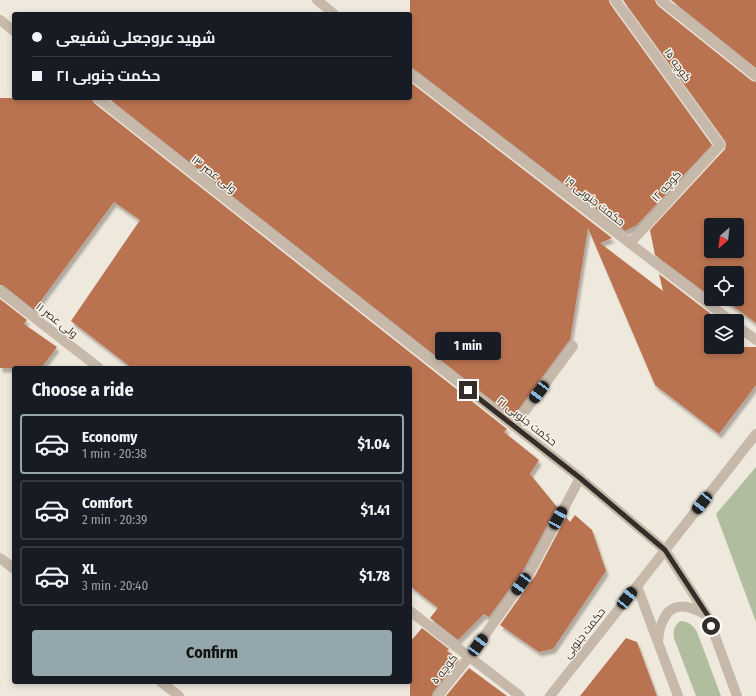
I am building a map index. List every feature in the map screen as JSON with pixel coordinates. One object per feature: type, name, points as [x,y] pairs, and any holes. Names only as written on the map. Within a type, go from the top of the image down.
[{"type":"street","points":[[316,0],[331,12]]},
{"type":"street","name":"کوچه ۱۵","points":[[615,0],[720,145]]},
{"type":"street","points":[[661,0],[756,76]]},
{"type":"street","points":[[0,20],[12,29]]},
{"type":"street","name":"حکمت جنوبی ۱۹","points":[[412,76],[722,314]]},
{"type":"street","name":"ولی عصر ۱۳","points":[[101,100],[314,268]]},
{"type":"street","name":"کوچه ۱۲","points":[[630,244],[720,145]]},
{"type":"street","name":"حکمت جنوبی ۲۱","points":[[314,268],[580,478],[665,550],[708,616],[737,696]]},
{"type":"street","name":"ولی عصر ۱۱","points":[[0,291],[96,366]]},
{"type":"street","points":[[744,331],[756,340]]},
{"type":"street","points":[[514,426],[573,346]]},
{"type":"street","name":"حکمت جنوبی","points":[[550,696],[756,434]]},
{"type":"street","name":"کوچه ۵","points":[[438,696],[469,657],[530,572],[580,478]]},
{"type":"street","points":[[0,558],[12,567]]},
{"type":"street","points":[[637,586],[678,696]]},
{"type":"street","points":[[658,641],[662,622],[669,610],[680,606],[696,609],[708,616]]},
{"type":"street","points":[[412,613],[520,696]]},
{"type":"street","points":[[164,684],[179,696]]},
{"type":"green space","points":[[756,467],[756,622],[716,514]]},
{"type":"green space","points":[[680,621],[690,624],[697,632],[721,696],[696,696],[674,638],[674,629]]},
{"type":"building","points":[[410,0],[609,0],[610,4],[712,145],[637,225],[625,231],[412,68],[412,12],[410,12]]},
{"type":"building","points":[[623,0],[655,0],[657,5],[752,81],[756,82],[756,323],[733,306],[744,306],[744,266],[704,266],[704,292],[655,255],[650,230],[725,149],[726,144]]},
{"type":"building","points":[[671,0],[756,0],[756,68]]},
{"type":"building","points":[[412,84],[612,238],[600,243],[663,291],[659,274],[711,314],[704,314],[704,354],[744,354],[744,347],[756,347],[756,385],[719,434],[655,385],[588,228],[570,340],[513,417],[111,100],[412,100]]},
{"type":"building","points":[[0,98],[12,98],[12,100],[93,100],[94,103],[507,429],[504,432],[539,460],[530,474],[557,507],[524,569],[489,617],[484,614],[458,640],[430,618],[438,608],[412,588],[412,366],[129,366],[71,321],[140,220],[114,202],[34,310],[4,286],[0,285]]},
{"type":"building","points":[[0,299],[27,320],[24,324],[57,347],[43,366],[12,366],[12,368],[0,368]]},
{"type":"building","points":[[575,515],[592,530],[606,571],[553,649],[539,652],[500,625],[535,576],[566,517],[570,522]]},
{"type":"building","points":[[422,628],[449,649],[447,651],[459,660],[433,692],[432,696],[410,696],[410,684],[412,684],[412,640]]},
{"type":"building","points":[[626,638],[637,642],[657,696],[580,696]]},
{"type":"building","points":[[469,668],[507,696],[446,696]]},
{"type":"route","points":[[468,390],[580,478],[665,550],[708,616],[711,626]]}]
